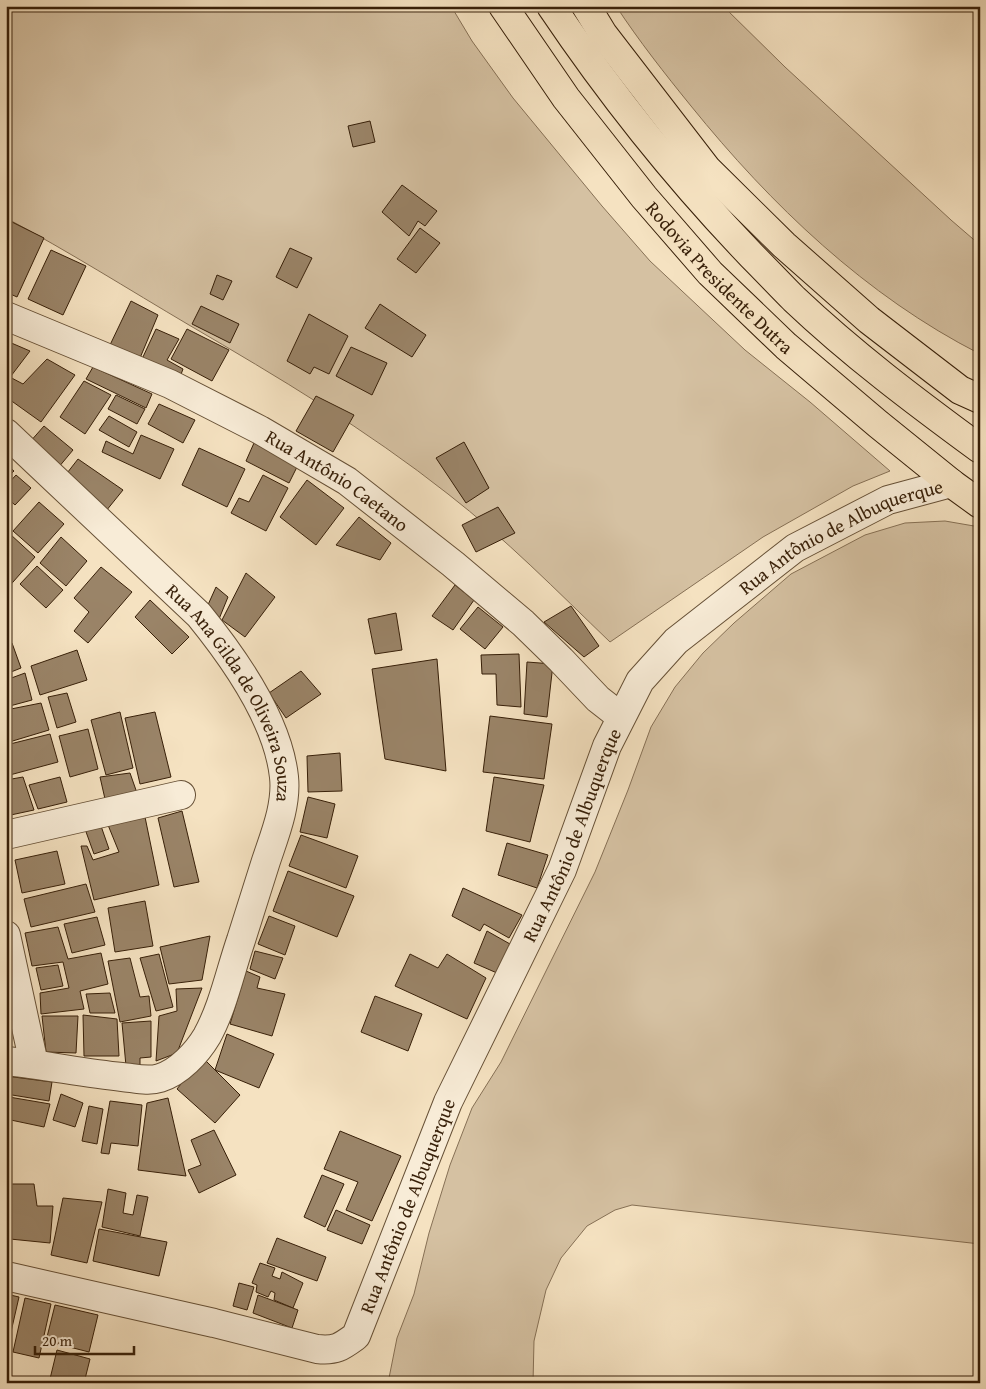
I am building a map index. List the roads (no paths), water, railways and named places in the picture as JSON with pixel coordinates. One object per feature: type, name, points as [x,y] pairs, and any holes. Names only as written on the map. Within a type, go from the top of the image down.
[{"type":"highway","name":"Rodovia Presidente Dutra","points":[[503,6],[566,98],[644,196],[710,273],[786,346],[951,483],[980,504]]},
{"type":"highway","name":"Rodovia Presidente Dutra","points":[[551,6],[586,58],[649,140],[709,210],[794,299],[856,354],[980,449]]},
{"type":"highway","points":[[586,6],[603,34],[707,169],[784,245],[869,320],[960,390],[980,399]]},
{"type":"street","name":"Rua Antônio Caetano","points":[[6,316],[170,384],[260,430],[347,481],[447,558],[523,623],[598,699],[621,717]]},
{"type":"street","name":"Rua Ana Gilda de Oliveira Souza","points":[[6,433],[198,615],[217,638],[259,703],[277,747],[284,778],[283,805],[274,839],[220,1004],[208,1035],[199,1048],[179,1068],[158,1079],[88,1073],[6,1061]]},
{"type":"street","name":"Rua Antônio de Albuquerque","points":[[6,1276],[214,1323],[317,1349],[330,1350],[340,1348],[356,1336],[448,1102],[562,870],[607,746],[640,681],[676,641],[795,548],[888,500],[951,483]]},
{"type":"street","points":[[6,835],[181,795]]},
{"type":"street","points":[[6,935],[34,1064]]}]
